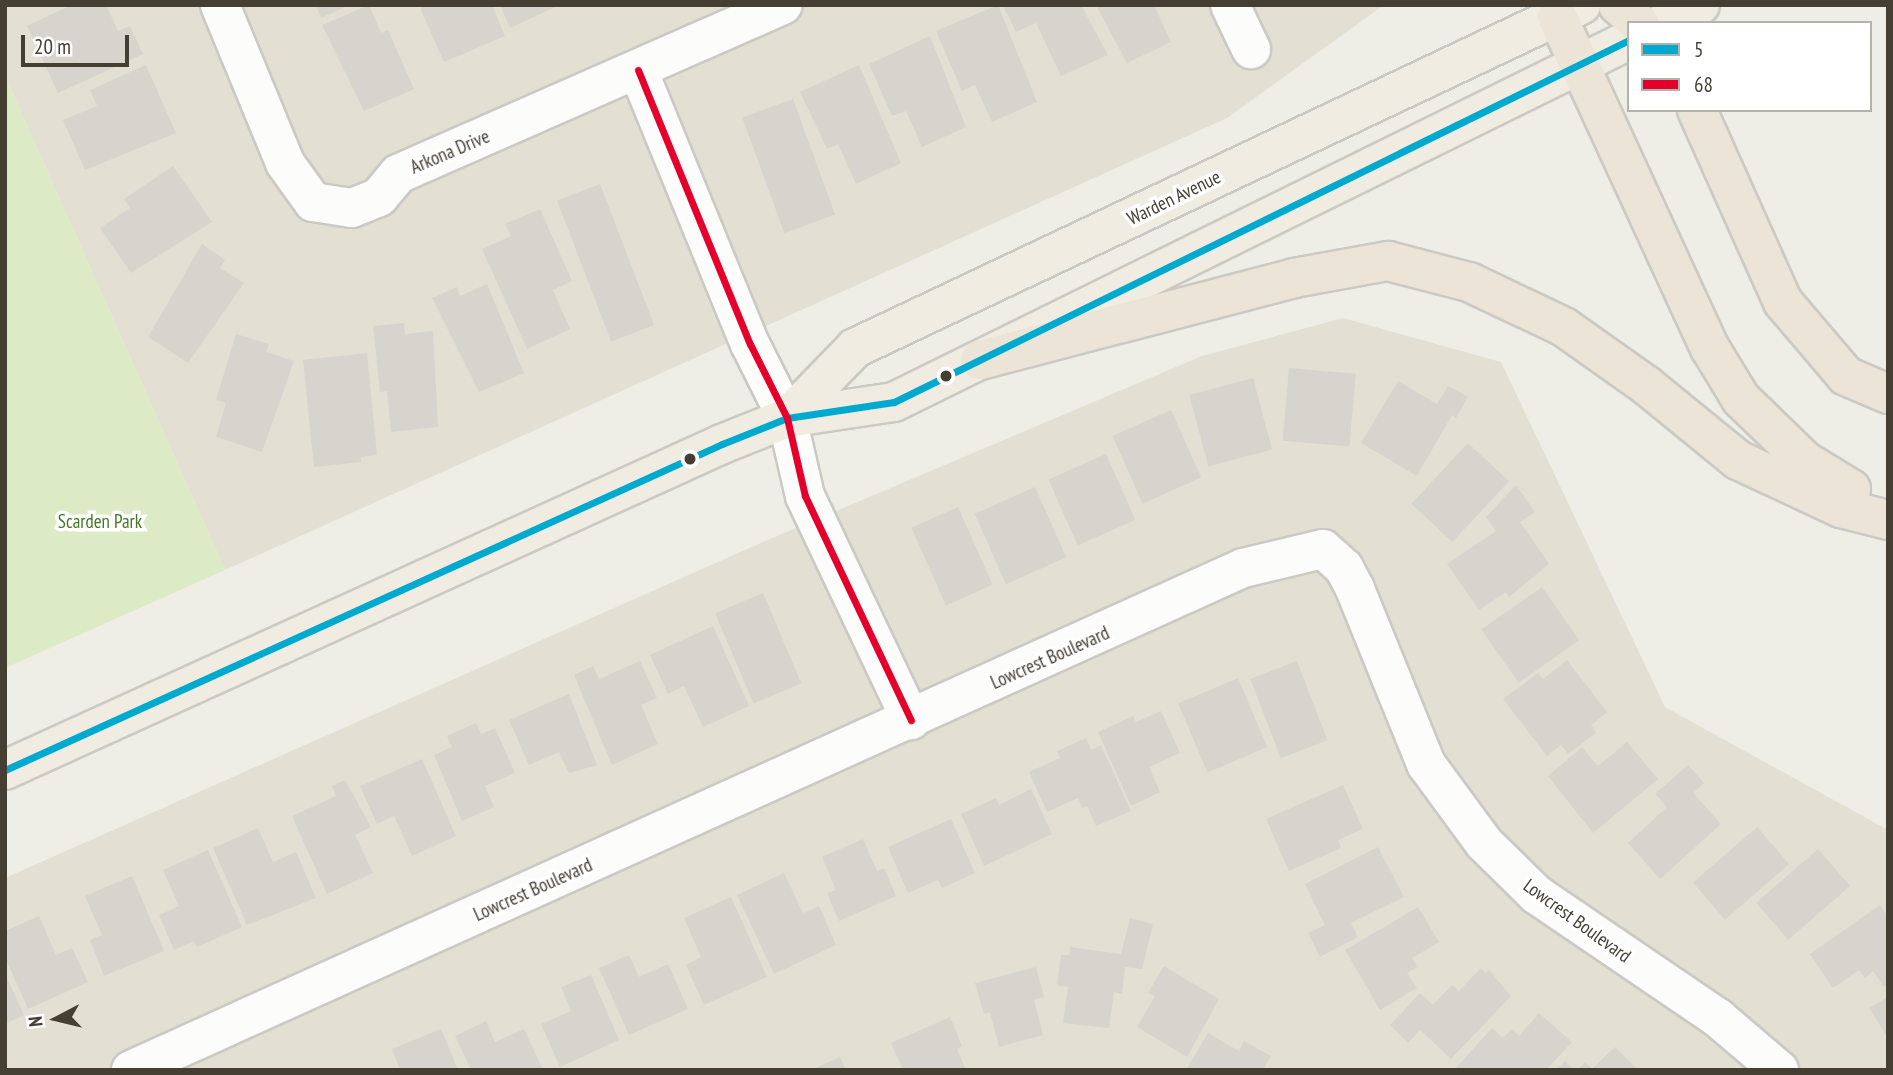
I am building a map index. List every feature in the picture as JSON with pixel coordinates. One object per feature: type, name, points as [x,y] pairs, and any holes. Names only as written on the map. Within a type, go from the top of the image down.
[{"type":"highway","points":[[1618,5],[1637,21]]},
{"type":"highway","points":[[1569,11],[1579,67],[1710,348],[1741,400],[1805,461],[1888,510]]},
{"type":"highway","points":[[1698,112],[1783,302],[1846,376],[1888,394]]},
{"type":"highway","points":[[980,360],[1294,278],[1388,261],[1468,282],[1564,327],[1646,385],[1738,460],[1841,508],[1888,520]]},
{"type":"main road","points":[[1667,21],[1700,5]]},
{"type":"main road","name":"Warden Avenue","points":[[787,418],[855,348],[1569,11]]},
{"type":"main road","name":"Warden Avenue","points":[[5,770],[787,418],[894,402],[1627,41]]},
{"type":"street","name":"Arkona Drive","points":[[220,5],[285,163],[313,202],[352,208],[379,197],[398,174],[783,5]]},
{"type":"street","points":[[1230,5],[1251,49]]},
{"type":"street","points":[[638,70],[750,344],[787,418],[805,496],[911,720]]},
{"type":"street","name":"Lowcrest Boulevard","points":[[134,1069],[1243,568],[1323,550],[1344,568],[1356,589],[1426,764],[1483,843],[1537,895],[1718,1018],[1779,1070]]},
{"type":"shaded area","points":[[5,5],[1384,5],[1227,118],[225,570],[5,76]]},
{"type":"shaded area","points":[[1343,318],[1501,362],[1665,707],[1888,830],[1888,1070],[5,1070],[5,878],[763,542],[1202,356]]},
{"type":"green space","name":"Scarden Park","points":[[5,76],[225,570],[5,668]]},
{"type":"building","points":[[71,5],[106,5],[118,31],[130,26],[143,54],[58,93],[27,26]]},
{"type":"building","points":[[316,5],[349,5],[321,18]]},
{"type":"building","points":[[369,5],[381,33],[388,30],[414,89],[364,111],[322,25]]},
{"type":"building","points":[[423,5],[492,5],[505,36],[444,62],[421,10]]},
{"type":"building","points":[[500,5],[559,5],[510,28]]},
{"type":"building","points":[[998,5],[1037,102],[992,122],[975,85],[962,91],[936,31]]},
{"type":"building","points":[[1003,5],[1081,5],[1108,55],[1061,76],[1036,23],[1016,32]]},
{"type":"building","points":[[1096,5],[1154,5],[1171,42],[1127,63]]},
{"type":"building","points":[[930,36],[966,127],[922,147],[906,111],[892,116],[869,64]]},
{"type":"building","points":[[146,65],[176,133],[85,170],[63,120],[97,106],[90,90]]},
{"type":"building","points":[[859,65],[901,163],[856,184],[838,144],[827,149],[800,92]]},
{"type":"building","points":[[793,99],[835,215],[784,233],[742,117]]},
{"type":"building","points":[[173,166],[212,222],[131,273],[100,228],[130,208],[124,199]]},
{"type":"building","points":[[600,184],[654,325],[611,341],[557,200]]},
{"type":"building","points":[[540,209],[572,281],[553,290],[570,329],[527,349],[482,249],[511,236],[505,224]]},
{"type":"building","points":[[202,244],[225,260],[220,268],[244,283],[188,363],[148,337]]},
{"type":"building","points":[[487,284],[524,373],[479,392],[432,298],[457,287],[460,296]]},
{"type":"building","points":[[404,323],[405,334],[433,331],[438,427],[391,432],[387,391],[380,392],[373,326]]},
{"type":"building","points":[[236,334],[269,344],[266,352],[294,361],[262,452],[216,437],[226,403],[216,400]]},
{"type":"building","points":[[367,353],[377,455],[361,457],[361,462],[314,467],[303,360]]},
{"type":"building","points":[[1289,368],[1356,374],[1349,447],[1283,441]]},
{"type":"building","points":[[1253,378],[1272,449],[1208,467],[1189,395]]},
{"type":"building","points":[[1398,381],[1437,404],[1448,386],[1468,397],[1456,418],[1452,415],[1417,476],[1361,443]]},
{"type":"building","points":[[1171,410],[1201,478],[1143,504],[1113,436]]},
{"type":"building","points":[[1468,443],[1509,481],[1452,542],[1411,504]]},
{"type":"building","points":[[1106,454],[1135,520],[1078,545],[1048,480]]},
{"type":"building","points":[[1516,485],[1535,512],[1520,522],[1549,564],[1509,597],[1506,592],[1479,610],[1447,564],[1496,531],[1486,517]]},
{"type":"building","points":[[1035,487],[1066,557],[1006,584],[975,514]]},
{"type":"building","points":[[958,507],[993,585],[946,605],[911,528]]},
{"type":"building","points":[[1542,587],[1579,640],[1519,683],[1481,629]]},
{"type":"building","points":[[763,593],[801,683],[753,704],[715,613]]},
{"type":"building","points":[[713,626],[749,706],[703,727],[684,686],[668,694],[650,655]]},
{"type":"building","points":[[1567,660],[1607,712],[1591,725],[1596,733],[1568,754],[1561,745],[1547,756],[1503,699],[1538,673],[1543,679]]},
{"type":"building","points":[[640,661],[657,698],[641,705],[658,744],[612,765],[574,675],[593,666],[599,679]]},
{"type":"building","points":[[1297,661],[1327,740],[1281,758],[1250,679]]},
{"type":"building","points":[[1238,678],[1267,747],[1207,772],[1178,703]]},
{"type":"building","points":[[569,694],[597,765],[569,773],[559,752],[529,765],[509,720]]},
{"type":"building","points":[[1161,711],[1180,753],[1149,767],[1160,792],[1131,806],[1098,732],[1133,716],[1136,722]]},
{"type":"building","points":[[476,723],[481,734],[495,728],[515,773],[485,786],[494,807],[462,821],[434,755],[452,747],[447,736]]},
{"type":"building","points":[[1086,738],[1091,750],[1101,745],[1131,811],[1096,826],[1087,806],[1082,808],[1078,798],[1047,812],[1029,772],[1060,758],[1057,751]]},
{"type":"building","points":[[1627,742],[1658,779],[1593,833],[1548,776],[1582,747],[1598,766]]},
{"type":"building","points":[[422,759],[456,836],[412,856],[394,816],[377,824],[360,786]]},
{"type":"building","points":[[1688,765],[1704,783],[1693,793],[1721,824],[1660,879],[1628,843],[1667,807],[1655,794]]},
{"type":"building","points":[[345,780],[371,827],[355,835],[373,873],[327,894],[292,816],[336,796],[332,786]]},
{"type":"building","points":[[1343,785],[1363,829],[1338,840],[1341,848],[1289,871],[1266,819]]},
{"type":"building","points":[[1031,789],[1052,834],[984,866],[961,814],[996,798],[999,805]]},
{"type":"building","points":[[951,819],[975,873],[942,888],[938,880],[908,893],[888,847]]},
{"type":"building","points":[[1757,827],[1789,864],[1725,920],[1693,883]]},
{"type":"building","points":[[258,828],[273,862],[296,852],[316,898],[247,925],[213,848]]},
{"type":"building","points":[[863,839],[877,871],[884,868],[896,896],[839,921],[827,893],[836,890],[822,857]]},
{"type":"building","points":[[1378,847],[1404,897],[1351,923],[1358,937],[1320,957],[1308,933],[1325,925],[1305,884]]},
{"type":"building","points":[[1818,849],[1850,886],[1788,940],[1756,903]]},
{"type":"building","points":[[208,850],[242,927],[197,947],[194,941],[174,950],[159,915],[179,906],[163,870]]},
{"type":"building","points":[[784,873],[803,913],[819,906],[836,945],[774,974],[737,895]]},
{"type":"building","points":[[132,876],[164,951],[104,976],[90,940],[102,935],[85,896]]},
{"type":"building","points":[[731,897],[767,977],[704,1005],[686,965],[701,957],[684,918]]},
{"type":"building","points":[[1880,905],[1888,917],[1888,984],[1884,987],[1873,971],[1865,978],[1859,970],[1833,988],[1810,954]]},
{"type":"building","points":[[1418,907],[1439,942],[1412,958],[1417,967],[1407,973],[1417,988],[1380,1010],[1345,950]]},
{"type":"building","points":[[39,916],[56,955],[72,948],[88,982],[28,1009],[5,957],[5,931]]},
{"type":"building","points":[[1130,918],[1153,924],[1142,969],[1125,967],[1122,994],[1114,992],[1109,1028],[1063,1023],[1068,987],[1057,985],[1061,955],[1069,955],[1070,947],[1121,954]]},
{"type":"building","points":[[629,955],[639,977],[668,964],[688,1009],[629,1035],[599,968]]},
{"type":"building","points":[[1164,966],[1219,999],[1187,1057],[1137,1027],[1155,996],[1148,993]]},
{"type":"building","points":[[1036,967],[1044,997],[1034,1000],[1043,1035],[999,1047],[990,1012],[984,1014],[975,983]]},
{"type":"building","points":[[1481,968],[1486,973],[1489,970],[1511,996],[1451,1059],[1420,1030],[1408,1043],[1390,1025],[1420,993],[1433,1005],[1452,985],[1459,991]]},
{"type":"building","points":[[5,974],[24,1015],[5,1024]]},
{"type":"building","points":[[591,975],[619,1040],[560,1067],[541,1024],[571,1011],[561,987]]},
{"type":"building","points":[[1888,997],[1888,1038],[1869,1008]]},
{"type":"building","points":[[1539,1013],[1572,1042],[1546,1070],[1454,1070],[1492,1028],[1503,1038],[1512,1029],[1519,1036]]},
{"type":"building","points":[[950,1017],[962,1046],[957,1049],[966,1070],[903,1070],[891,1043]]},
{"type":"building","points":[[486,1021],[495,1042],[524,1029],[543,1070],[471,1070],[455,1036]]},
{"type":"building","points":[[441,1029],[458,1070],[400,1070],[392,1049]]},
{"type":"building","points":[[1208,1033],[1239,1051],[1244,1041],[1271,1056],[1263,1070],[1186,1070]]},
{"type":"building","points":[[1615,1047],[1638,1070],[1578,1070],[1585,1062],[1592,1069]]},
{"type":"building","points":[[840,1057],[846,1070],[811,1070]]},
{"type":"building","points":[[1565,1061],[1574,1070],[1556,1070]]},
{"type":"transit line","name":"5","points":[[5,770],[722,444],[787,418],[894,402],[1627,41]]},
{"type":"transit line","name":"68","points":[[638,70],[750,344],[787,418],[805,496],[911,720]]}]
